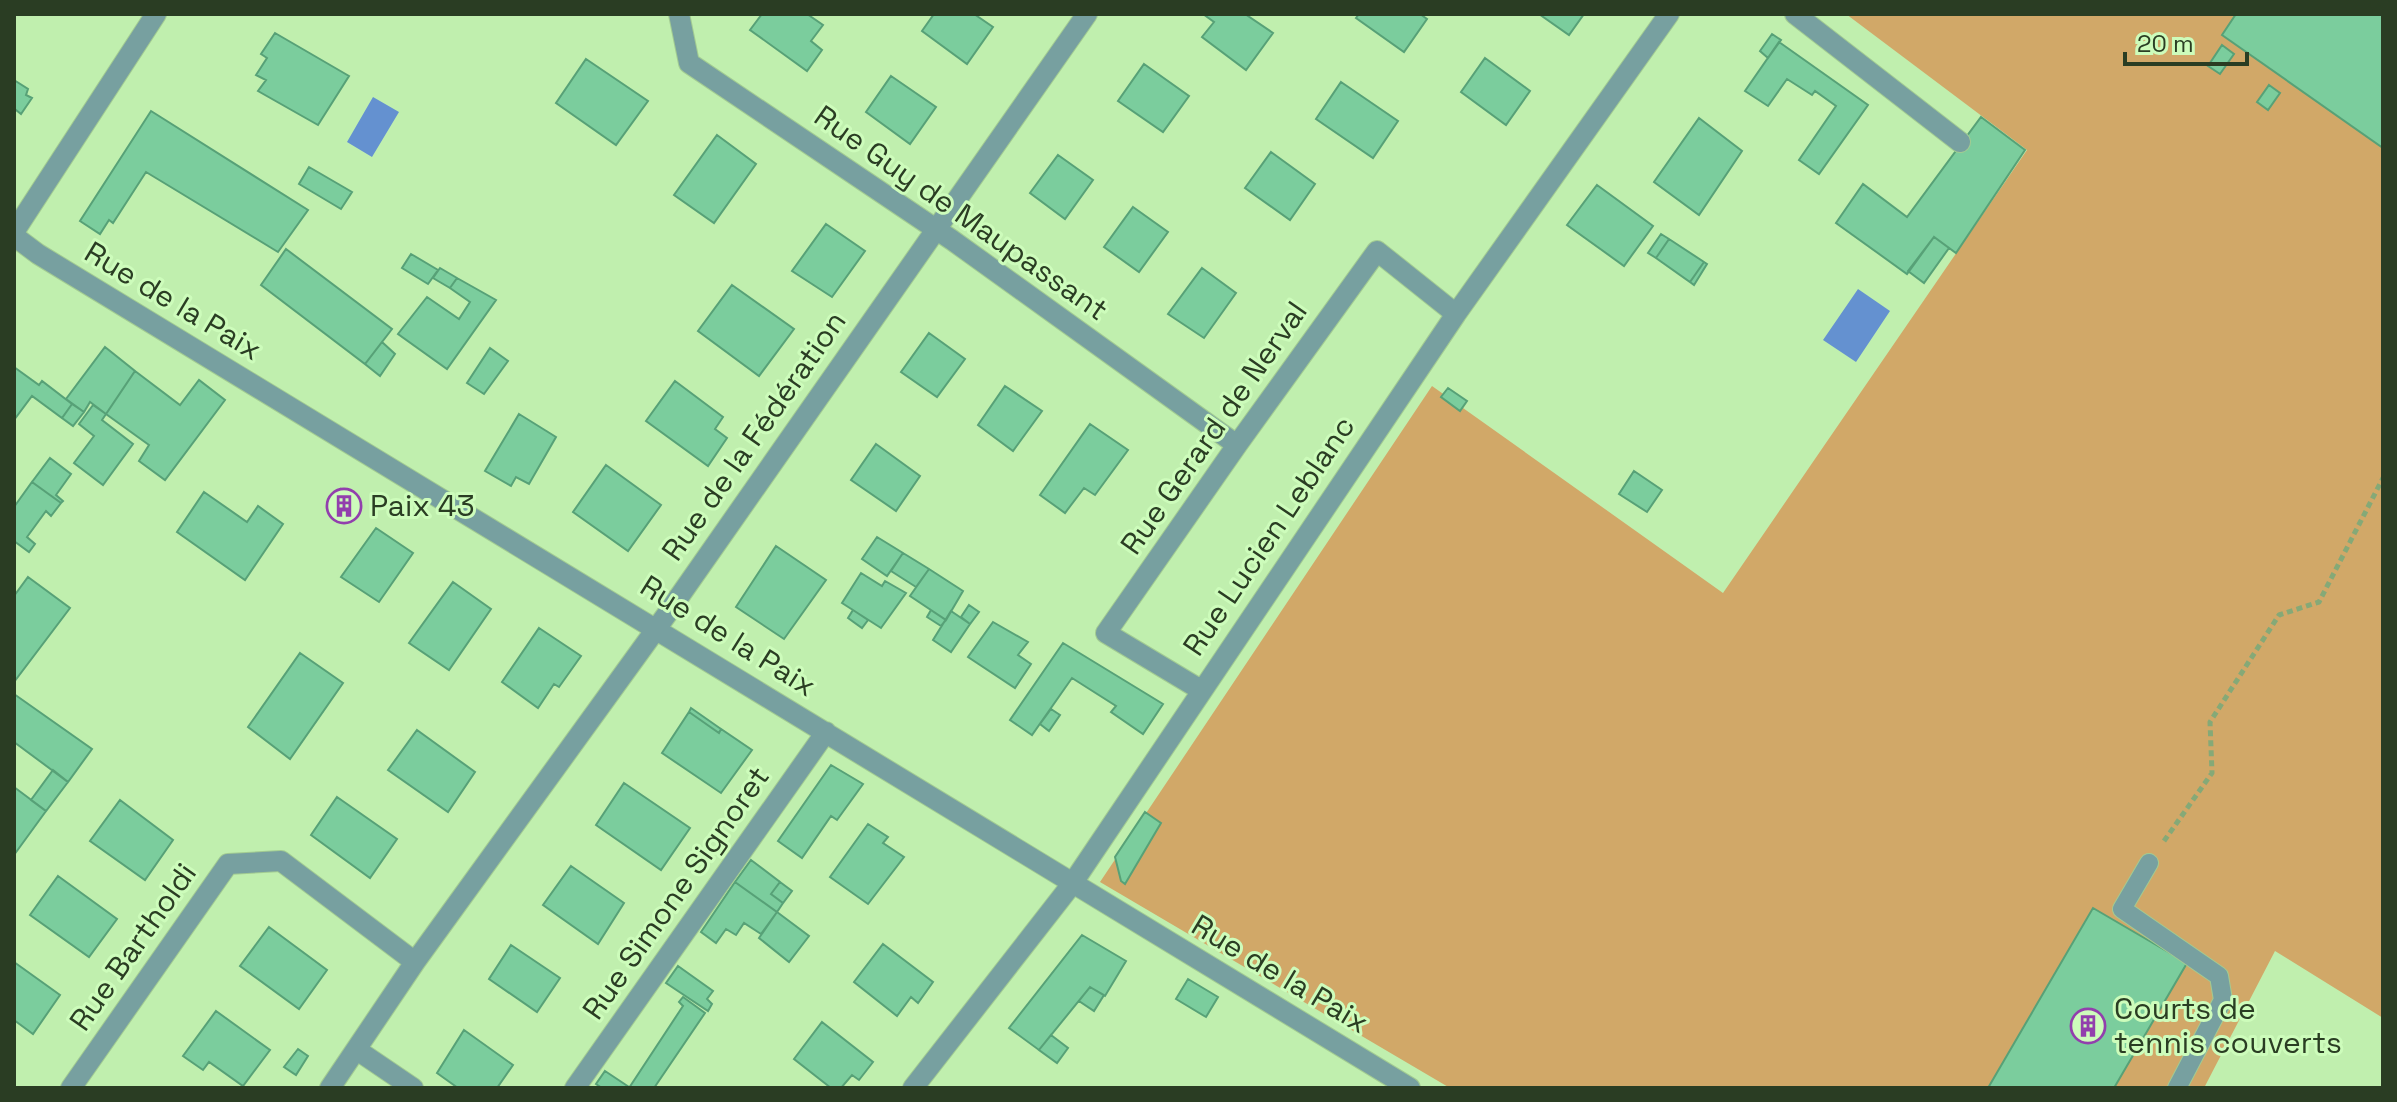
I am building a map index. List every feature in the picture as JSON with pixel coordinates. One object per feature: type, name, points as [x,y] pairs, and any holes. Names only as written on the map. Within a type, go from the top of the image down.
[{"type":"street","points":[[14,234],[156,14]]},
{"type":"street","name":"Rue Guy de Maupassant","points":[[679,14],[689,63],[936,229],[1237,445]]},
{"type":"street","name":"Rue de la Fédération","points":[[330,1088],[415,962],[657,627],[1087,14]]},
{"type":"street","name":"Rue Lucien Leblanc","points":[[913,1088],[1072,884],[1456,314],[1669,14]]},
{"type":"street","points":[[1795,14],[1960,142]]},
{"type":"street","name":"Rue de la Paix","points":[[14,234],[65,270],[657,627],[1072,884],[1410,1088]]},
{"type":"street","name":"Rue Gerard de Nerval","points":[[1201,690],[1106,633],[1377,251],[1456,314]]},
{"type":"street","name":"Rue Simone Signoret","points":[[575,1088],[826,732]]},
{"type":"street","name":"Rue Bartholdi","points":[[71,1088],[228,864],[281,861],[415,962]]},
{"type":"street","points":[[357,1050],[413,1088]]},
{"type":"lane","points":[[2149,863],[2122,909],[2219,976],[2223,1000],[2177,1088]]},
{"type":"path","points":[[2149,863],[2212,773],[2210,722],[2279,615],[2319,602],[2383,478]]},
{"type":"shaded area","points":[[1846,14],[2383,14],[2383,1018],[2275,951],[2204,1088],[1450,1088],[1100,882],[1432,386],[1723,593],[2027,150]]},
{"type":"water","points":[[373,97],[399,112],[372,157],[347,142]]},
{"type":"water","points":[[1858,289],[1890,311],[1856,362],[1823,340]]},
{"type":"building","points":[[762,14],[807,14],[823,25],[811,41],[822,50],[807,71],[750,30]]},
{"type":"building","points":[[934,14],[974,14],[993,27],[967,64],[922,31]]},
{"type":"building","points":[[1203,14],[1245,14],[1273,33],[1246,70],[1202,37],[1214,22]]},
{"type":"building","points":[[1359,14],[1420,14],[1427,19],[1404,52],[1356,18]]},
{"type":"building","points":[[1539,14],[1584,14],[1569,35]]},
{"type":"building","points":[[2236,14],[2383,14],[2383,148],[2222,35]]},
{"type":"building","points":[[275,33],[349,76],[318,125],[258,91],[266,80],[256,75],[267,58],[261,54]]},
{"type":"building","points":[[1772,34],[1781,40],[1768,58],[1760,51]]},
{"type":"building","points":[[1779,42],[1868,105],[1819,174],[1799,160],[1836,106],[1815,91],[1812,95],[1787,79],[1768,106],[1745,91]]},
{"type":"building","points":[[2222,45],[2234,54],[2220,74],[2208,66]]},
{"type":"building","points":[[1485,58],[1530,91],[1506,125],[1461,92]]},
{"type":"building","points":[[586,59],[648,101],[616,145],[556,103]]},
{"type":"building","points":[[1144,64],[1189,96],[1163,132],[1118,101]]},
{"type":"building","points":[[891,76],[936,107],[910,144],[866,112]]},
{"type":"building","points":[[14,80],[28,89],[26,95],[32,98],[21,114],[16,110],[14,113]]},
{"type":"building","points":[[1341,82],[1398,121],[1373,158],[1316,119]]},
{"type":"building","points":[[2269,85],[2280,93],[2268,110],[2257,102]]},
{"type":"building","points":[[151,111],[308,210],[278,252],[146,172],[113,223],[109,220],[100,234],[80,221]]},
{"type":"building","points":[[1981,117],[2025,150],[1956,253],[1934,237],[1907,274],[1836,223],[1863,184],[1907,217]]},
{"type":"building","points":[[1699,118],[1742,151],[1699,215],[1654,182]]},
{"type":"building","points":[[717,135],[756,164],[714,223],[674,195]]},
{"type":"building","points":[[1271,152],[1315,184],[1290,220],[1245,188]]},
{"type":"building","points":[[1058,155],[1093,180],[1065,219],[1030,193]]},
{"type":"building","points":[[309,167],[352,192],[341,209],[299,184]]},
{"type":"building","points":[[1597,185],[1653,226],[1624,266],[1567,225]]},
{"type":"building","points":[[1133,207],[1168,232],[1139,272],[1104,247]]},
{"type":"building","points":[[826,224],[865,251],[832,297],[792,271]]},
{"type":"building","points":[[1661,234],[1669,239],[1656,258],[1648,253]]},
{"type":"building","points":[[1934,237],[1949,248],[1924,283],[1908,271]]},
{"type":"building","points":[[1669,239],[1704,262],[1690,282],[1656,258]]},
{"type":"building","points":[[286,249],[392,329],[365,364],[261,285]]},
{"type":"building","points":[[411,254],[438,270],[428,284],[402,268]]},
{"type":"building","points":[[1704,262],[1707,264],[1694,285],[1690,282]]},
{"type":"building","points":[[440,268],[457,278],[450,288],[433,278]]},
{"type":"building","points":[[1202,268],[1236,293],[1204,338],[1168,314]]},
{"type":"building","points":[[457,278],[496,300],[447,369],[398,334],[427,297],[459,319],[470,302],[450,288]]},
{"type":"building","points":[[732,285],[794,329],[759,376],[698,331]]},
{"type":"building","points":[[929,333],[965,359],[937,397],[901,372]]},
{"type":"building","points":[[382,342],[395,354],[380,376],[365,364]]},
{"type":"building","points":[[105,347],[135,371],[106,414],[90,402],[84,412],[66,399]]},
{"type":"building","points":[[490,348],[508,361],[484,394],[467,383]]},
{"type":"building","points":[[14,367],[39,385],[42,381],[72,404],[62,418],[32,396],[14,420]]},
{"type":"building","points":[[135,371],[180,405],[199,380],[225,400],[165,480],[139,461],[149,445],[106,414]]},
{"type":"building","points":[[675,381],[723,417],[715,429],[727,438],[708,466],[646,421]]},
{"type":"building","points":[[1005,386],[1042,411],[1013,451],[978,425]]},
{"type":"building","points":[[1448,388],[1467,401],[1460,411],[1441,397]]},
{"type":"building","points":[[72,404],[84,412],[73,426],[62,418]]},
{"type":"building","points":[[93,405],[106,414],[102,420],[133,444],[103,485],[74,463],[94,436],[79,424]]},
{"type":"building","points":[[519,414],[556,437],[529,484],[516,477],[511,486],[485,471]]},
{"type":"building","points":[[1090,424],[1128,450],[1095,495],[1084,488],[1065,513],[1040,495]]},
{"type":"building","points":[[876,444],[920,476],[896,511],[851,480]]},
{"type":"building","points":[[50,458],[71,474],[56,495],[63,501],[61,503],[32,482]]},
{"type":"building","points":[[606,465],[661,505],[628,551],[573,512]]},
{"type":"building","points":[[1634,471],[1662,490],[1647,512],[1619,494]]},
{"type":"building","points":[[32,482],[61,503],[51,516],[46,511],[27,537],[35,544],[29,552],[14,541],[14,507]]},
{"type":"building","name":"Paix 43","points":[[341,489],[361,503],[347,522],[328,508]]},
{"type":"building","points":[[204,492],[247,522],[258,506],[283,524],[245,580],[177,532]]},
{"type":"building","points":[[376,528],[413,553],[379,602],[341,577]]},
{"type":"building","points":[[877,537],[903,553],[887,576],[862,559]]},
{"type":"building","points":[[776,546],[826,580],[784,639],[736,607]]},
{"type":"building","points":[[903,553],[929,569],[916,587],[891,571]]},
{"type":"building","points":[[929,569],[963,591],[946,620],[910,596]]},
{"type":"building","points":[[861,573],[882,586],[885,581],[906,593],[881,628],[842,603]]},
{"type":"building","points":[[28,577],[70,608],[14,682],[14,596]]},
{"type":"building","points":[[453,582],[491,609],[449,670],[409,643]]},
{"type":"building","points":[[969,605],[979,612],[970,624],[961,617]]},
{"type":"building","points":[[853,610],[868,620],[862,628],[848,618]]},
{"type":"building","points":[[931,610],[946,620],[941,626],[927,617]]},
{"type":"building","points":[[951,611],[970,624],[951,652],[933,640]]},
{"type":"building","points":[[993,622],[1028,642],[1018,655],[1031,664],[1015,688],[968,657]]},
{"type":"building","points":[[539,628],[581,656],[559,687],[554,684],[538,708],[502,682]]},
{"type":"building","points":[[1063,643],[1163,704],[1143,734],[1111,712],[1116,706],[1072,678],[1032,735],[1010,720]]},
{"type":"building","points":[[300,653],[343,683],[290,759],[248,727]]},
{"type":"building","points":[[14,694],[92,749],[68,782],[14,742]]},
{"type":"building","points":[[691,708],[721,729],[719,733],[689,712]]},
{"type":"building","points":[[1051,709],[1060,715],[1049,731],[1040,724]]},
{"type":"building","points":[[689,712],[719,733],[721,729],[752,750],[721,793],[662,753]]},
{"type":"building","points":[[417,730],[475,772],[448,812],[388,770]]},
{"type":"building","points":[[831,765],[863,784],[837,820],[831,816],[802,858],[778,841]]},
{"type":"building","points":[[53,770],[68,782],[46,811],[31,800]]},
{"type":"building","points":[[624,783],[690,828],[661,870],[596,825]]},
{"type":"building","points":[[14,787],[46,811],[14,855]]},
{"type":"building","points":[[337,797],[397,839],[370,878],[311,835]]},
{"type":"building","points":[[120,800],[173,840],[145,880],[90,841]]},
{"type":"building","points":[[1145,812],[1161,823],[1125,884],[1121,881],[1115,857]]},
{"type":"building","points":[[868,824],[888,837],[883,843],[904,857],[868,904],[830,877]]},
{"type":"building","points":[[751,860],[780,882],[771,894],[783,903],[777,912],[735,882]]},
{"type":"building","points":[[571,866],[624,903],[598,944],[543,905]]},
{"type":"building","points":[[58,876],[117,919],[89,957],[30,915]]},
{"type":"building","points":[[735,882],[777,912],[761,934],[744,923],[736,935],[726,929],[716,943],[701,932]]},
{"type":"building","points":[[780,882],[792,891],[783,903],[771,894]]},
{"type":"building","name":"Courts de tennis couverts","points":[[2093,908],[2187,963],[2114,1088],[1988,1088]]},
{"type":"building","points":[[777,912],[809,936],[789,962],[759,938]]},
{"type":"building","points":[[269,927],[327,970],[299,1009],[240,966]]},
{"type":"building","points":[[1082,935],[1126,961],[1105,996],[1090,987],[1039,1050],[1009,1028]]},
{"type":"building","points":[[883,944],[933,982],[918,1003],[911,997],[897,1016],[854,982]]},
{"type":"building","points":[[511,945],[560,978],[537,1012],[489,979]]},
{"type":"building","points":[[14,962],[60,995],[33,1034],[14,1020]]},
{"type":"building","points":[[678,966],[713,991],[707,999],[712,1004],[708,1011],[666,983]]},
{"type":"building","points":[[1188,979],[1218,997],[1206,1017],[1176,999]]},
{"type":"building","points":[[1090,987],[1104,995],[1094,1011],[1079,1001]]},
{"type":"building","points":[[683,997],[705,1013],[654,1088],[629,1088],[683,1006],[679,1002]]},
{"type":"building","points":[[216,1011],[270,1050],[243,1086],[209,1062],[203,1070],[183,1056]]},
{"type":"building","points":[[822,1022],[873,1062],[859,1080],[852,1075],[841,1088],[831,1088],[794,1059]]},
{"type":"building","points":[[464,1030],[513,1065],[497,1088],[458,1088],[437,1073]]},
{"type":"building","points":[[1051,1035],[1068,1048],[1057,1063],[1039,1050]]},
{"type":"building","points":[[298,1049],[308,1056],[296,1075],[284,1067]]},
{"type":"building","points":[[605,1071],[629,1088],[602,1088],[596,1084]]},
{"type":"place","name":"Paix 43","points":[[344,506]]},
{"type":"place","name":"Courts de tennis couverts","points":[[2088,1026]]}]
